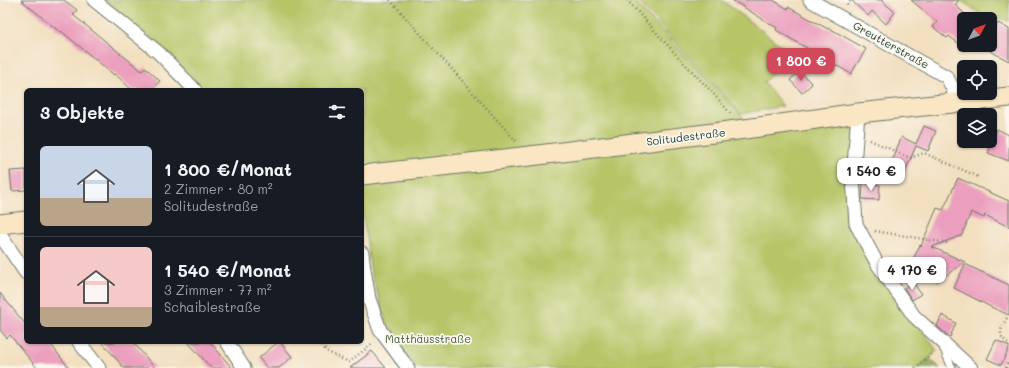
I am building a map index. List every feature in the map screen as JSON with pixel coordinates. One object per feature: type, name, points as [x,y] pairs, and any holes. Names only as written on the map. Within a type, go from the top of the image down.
[{"type":"main road","name":"Solitudestraße","points":[[364,175],[530,156],[858,113],[1009,97]]},
{"type":"main road","points":[[0,224],[24,220]]},
{"type":"street","points":[[94,0],[159,53],[192,88]]},
{"type":"street","name":"Greutterstraße","points":[[810,0],[947,77],[953,89],[956,103]]},
{"type":"street","points":[[858,113],[853,178],[856,224],[878,266],[914,316],[971,368]]},
{"type":"street","points":[[0,235],[24,270]]},
{"type":"street","points":[[364,269],[369,299],[380,330],[408,368]]},
{"type":"street","points":[[81,344],[99,368]]},
{"type":"street","points":[[228,344],[244,368]]},
{"type":"lane","points":[[939,339],[952,368]]},
{"type":"path","points":[[390,0],[530,156]]},
{"type":"path","points":[[628,0],[675,54],[745,129]]},
{"type":"path","points":[[856,134],[910,158],[924,153],[979,177]]},
{"type":"path","points":[[863,237],[872,231],[948,243]]},
{"type":"path","points":[[1007,318],[1000,334],[1004,341],[1009,344]]},
{"type":"path","points":[[321,344],[326,351],[349,362],[384,335]]},
{"type":"path","points":[[915,368],[930,356],[939,339]]},
{"type":"path","points":[[1006,368],[1009,360]]},
{"type":"green space","name":"Matthäusstraße","points":[[105,0],[633,0],[751,126],[858,113],[856,224],[878,265],[937,351],[918,368],[417,368],[389,331],[371,272],[364,223],[364,88],[203,88],[164,49]]},
{"type":"green space","points":[[637,0],[722,0],[792,54],[764,82],[783,106],[741,114]]},
{"type":"green space","points":[[960,0],[1009,0],[1009,21],[997,18],[997,12],[978,12]]},
{"type":"green space","points":[[929,358],[940,368],[918,368]]},
{"type":"building","points":[[21,0],[64,0],[77,10],[73,15],[142,71],[145,67],[160,81],[154,88],[130,88],[115,74],[114,75],[61,31],[60,32]]},
{"type":"building","points":[[732,0],[773,0],[828,29],[829,28],[866,49],[851,74],[776,30],[777,28]]},
{"type":"building","points":[[851,0],[882,0],[895,12],[886,24],[872,11],[868,16]]},
{"type":"building","points":[[911,0],[959,0],[955,5],[963,12],[957,12],[957,42],[949,36],[947,38],[933,27],[937,22]]},
{"type":"building","points":[[998,23],[1009,29],[1009,61],[992,52],[997,52]]},
{"type":"building","points":[[800,71],[812,84],[802,93],[790,80]]},
{"type":"building","points":[[924,126],[936,131],[928,151],[916,146],[902,179],[887,173],[902,137],[916,144]]},
{"type":"building","points":[[997,129],[1009,135],[1009,161],[988,153],[990,148],[997,148]]},
{"type":"building","points":[[24,170],[24,190],[12,191],[10,171]]},
{"type":"building","points":[[958,178],[1009,201],[1009,227],[985,215],[984,218],[971,212],[962,235],[932,247],[965,262],[938,281],[909,268],[920,245],[921,246],[937,208],[943,210]]},
{"type":"building","points":[[863,183],[880,185],[879,200],[862,199]]},
{"type":"building","points":[[965,264],[1009,285],[1009,315],[954,288]]},
{"type":"building","points":[[913,282],[921,294],[912,300],[904,288]]},
{"type":"building","points":[[0,293],[24,323],[24,344],[51,344],[69,368],[37,368],[10,335],[7,338],[0,330]]},
{"type":"building","points":[[942,315],[956,323],[950,337],[937,326]]},
{"type":"building","points":[[996,340],[1009,346],[1001,365],[987,359]]},
{"type":"building","points":[[104,344],[135,344],[155,368],[124,368]]},
{"type":"building","points":[[190,344],[212,344],[232,368],[211,368]]},
{"type":"building","points":[[276,344],[282,344],[292,357],[279,368],[267,368],[259,358]]},
{"type":"building","points":[[372,351],[386,368],[350,368]]}]
